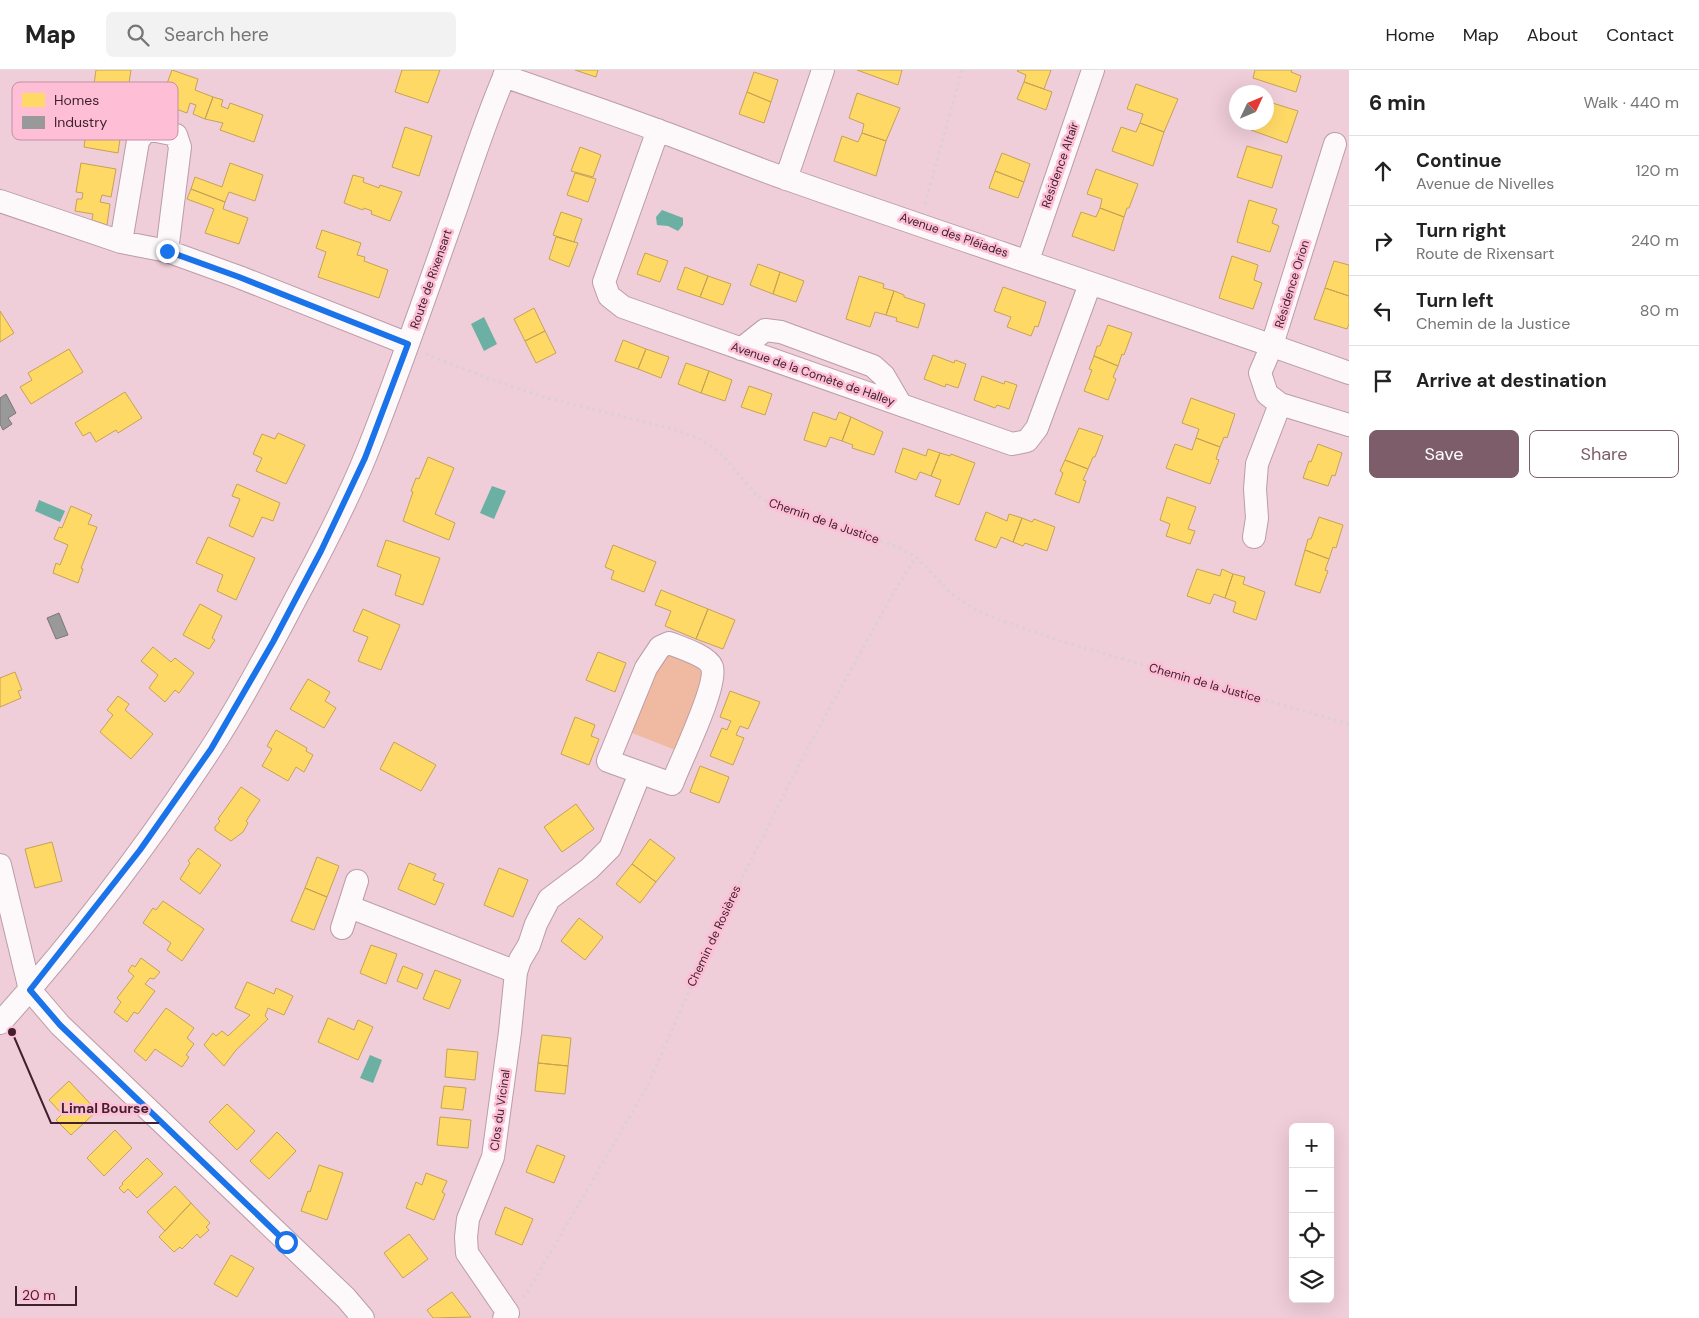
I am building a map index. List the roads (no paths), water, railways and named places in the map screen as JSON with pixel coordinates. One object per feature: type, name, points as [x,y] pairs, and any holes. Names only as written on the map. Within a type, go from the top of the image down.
[{"type":"street","points":[[786,178],[823,70]]},
{"type":"street","name":"Résidence Altaïr","points":[[1028,260],[1093,70]]},
{"type":"street","name":"Avenue des Pléiades","points":[[505,73],[786,178],[1272,345]]},
{"type":"street","name":"Route de Rixensart","points":[[0,1023],[30,990],[140,850],[211,749],[273,642],[321,551],[365,458],[505,73]]},
{"type":"street","name":"Avenue de la Comète de Halley","points":[[658,130],[604,282],[609,296],[623,308],[1012,444],[1027,441],[1037,428],[1090,284]]},
{"type":"street","points":[[121,242],[139,140]]},
{"type":"street","points":[[167,251],[180,147],[178,140]]},
{"type":"street","name":"Résidence Orion","points":[[1335,144],[1272,345],[1349,373]]},
{"type":"street","points":[[0,201],[121,242],[167,251],[239,277],[408,344]]},
{"type":"street","points":[[741,349],[752,338],[765,330],[781,332],[873,366],[884,376],[901,405]]},
{"type":"street","points":[[1272,345],[1260,373],[1267,394],[1280,404],[1349,425]]},
{"type":"street","points":[[1254,537],[1258,518],[1257,464],[1280,404]]},
{"type":"street","points":[[669,643],[706,659],[712,667],[709,694],[672,784],[640,773],[608,761],[646,668],[660,647],[669,643]]},
{"type":"street","name":"Clos du Vicinal","points":[[506,1315],[467,1253],[466,1237],[468,1219],[493,1157],[516,972],[520,960],[529,945],[536,924],[549,899],[589,869],[610,848],[640,773]]},
{"type":"street","points":[[0,865],[30,990],[60,1025],[346,1298],[363,1318]]},
{"type":"street","points":[[342,928],[357,881]]},
{"type":"street","points":[[350,907],[516,972]]},
{"type":"place","name":"Limal Bourse","points":[[12,1032]]}]
